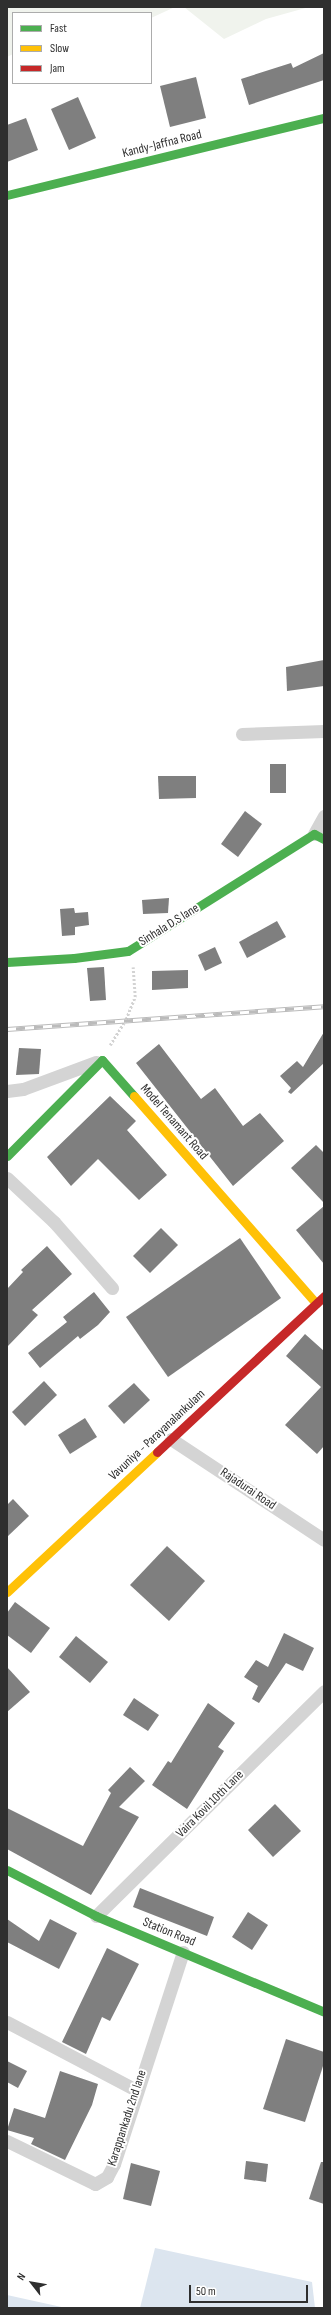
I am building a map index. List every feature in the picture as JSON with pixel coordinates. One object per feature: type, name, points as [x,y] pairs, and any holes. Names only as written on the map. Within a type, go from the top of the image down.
[{"type":"main road","name":"Kandy-Jaffna Road","points":[[7,195],[324,118]]},
{"type":"main road","name":"Sinhala D.S lane","points":[[7,962],[74,958],[128,951],[319,837]]},
{"type":"main road","points":[[7,1156],[102,1060]]},
{"type":"main road","name":"Model Tenamant Road","points":[[102,1060],[316,1303]]},
{"type":"main road","name":"Vavuniya - Parayanalankulam","points":[[7,1592],[324,1296]]},
{"type":"main road","name":"Station Road","points":[[7,1870],[96,1916],[324,2012]]},
{"type":"street","points":[[242,734],[324,731]]},
{"type":"street","name":"Sinhala D.S lane","points":[[319,837],[324,816]]},
{"type":"street","points":[[7,1091],[22,1089],[102,1060]]},
{"type":"street","points":[[7,1178],[54,1222],[112,1288]]},
{"type":"street","name":"Rajadurai Road","points":[[172,1439],[324,1540]]},
{"type":"street","name":"Vaira Kovil 10th Lane","points":[[96,1916],[324,1691]]},
{"type":"street","name":"Karappankadu 2nd lane","points":[[7,2141],[95,2184],[107,2177],[114,2164],[136,2090],[183,1952]]},
{"type":"street","points":[[7,2022],[136,2090]]},
{"type":"path","points":[[102,1060],[126,1019],[135,997],[135,971],[128,951]]},
{"type":"shaded area","points":[[7,7],[175,7],[152,18],[152,12],[12,12],[12,54],[7,57]]},
{"type":"shaded area","points":[[184,7],[309,7],[266,19],[224,39]]},
{"type":"shaded area","points":[[155,2248],[312,2282],[315,2308],[140,2308]]},
{"type":"shaded area","points":[[7,2295],[66,2308],[7,2308]]},
{"type":"building","points":[[324,53],[324,80],[249,105],[241,79],[291,63],[293,68]]},
{"type":"building","points":[[196,77],[206,118],[170,127],[160,86]]},
{"type":"building","points":[[78,97],[96,138],[69,150],[51,109]]},
{"type":"building","points":[[26,118],[38,150],[7,162],[7,125]]},
{"type":"building","points":[[324,660],[324,686],[287,691],[286,667]]},
{"type":"building","points":[[270,764],[286,764],[286,793],[270,793]]},
{"type":"building","points":[[158,776],[196,776],[196,798],[159,799]]},
{"type":"building","points":[[245,811],[262,824],[238,857],[221,844]]},
{"type":"building","points":[[169,898],[168,913],[143,914],[142,900]]},
{"type":"building","points":[[74,908],[75,913],[88,912],[89,925],[75,927],[75,935],[62,936],[60,909]]},
{"type":"building","points":[[277,921],[286,937],[247,958],[239,942]]},
{"type":"building","points":[[215,947],[222,963],[205,971],[198,955]]},
{"type":"building","points":[[104,967],[106,1000],[90,1001],[87,968]]},
{"type":"building","points":[[188,970],[188,988],[152,990],[152,971]]},
{"type":"building","points":[[324,1032],[324,1063],[291,1094],[288,1092],[291,1088],[280,1076],[297,1061],[303,1067]]},
{"type":"building","points":[[159,1044],[201,1099],[215,1088],[243,1126],[260,1113],[284,1141],[233,1186],[136,1063]]},
{"type":"building","points":[[19,1048],[41,1049],[39,1074],[16,1075]]},
{"type":"building","points":[[110,1096],[136,1121],[127,1130],[167,1175],[139,1200],[98,1159],[71,1186],[47,1157]]},
{"type":"building","points":[[316,1145],[324,1153],[324,1203],[291,1168]]},
{"type":"building","points":[[324,1206],[324,1264],[296,1230]]},
{"type":"building","points":[[161,1228],[178,1245],[150,1273],[133,1256]]},
{"type":"building","points":[[240,1238],[281,1298],[168,1377],[126,1317]]},
{"type":"building","points":[[47,1246],[72,1274],[32,1310],[38,1315],[7,1347],[7,1289],[23,1272],[21,1270]]},
{"type":"building","points":[[94,1292],[110,1312],[98,1325],[80,1339],[78,1336],[40,1368],[28,1353],[67,1322],[63,1317]]},
{"type":"building","points":[[305,1334],[324,1351],[324,1446],[317,1454],[285,1425],[321,1387],[286,1356]]},
{"type":"building","points":[[44,1381],[57,1395],[25,1426],[12,1412]]},
{"type":"building","points":[[134,1383],[150,1400],[124,1424],[108,1406]]},
{"type":"building","points":[[85,1418],[97,1437],[70,1454],[58,1435]]},
{"type":"building","points":[[13,1499],[29,1516],[7,1537],[7,1505]]},
{"type":"building","points":[[167,1546],[205,1581],[169,1621],[130,1585]]},
{"type":"building","points":[[15,1602],[50,1628],[31,1653],[7,1635],[7,1613]]},
{"type":"building","points":[[284,1633],[314,1648],[303,1671],[286,1663],[259,1703],[252,1699],[258,1686],[244,1677],[256,1660],[268,1667]]},
{"type":"building","points":[[76,1636],[108,1662],[90,1683],[59,1657]]},
{"type":"building","points":[[7,1667],[30,1692],[7,1712]]},
{"type":"building","points":[[134,1698],[159,1715],[148,1731],[123,1715]]},
{"type":"building","points":[[208,1703],[235,1723],[218,1747],[224,1751],[187,1809],[152,1785],[168,1761],[171,1763]]},
{"type":"building","points":[[130,1767],[145,1781],[119,1807],[139,1817],[91,1895],[7,1849],[7,1808],[83,1846],[111,1793],[108,1790]]},
{"type":"building","points":[[275,1804],[301,1831],[273,1857],[248,1830]]},
{"type":"building","points":[[140,1888],[214,1917],[207,1936],[133,1907]]},
{"type":"building","points":[[248,1912],[268,1925],[252,1950],[232,1937]]},
{"type":"building","points":[[7,1919],[39,1941],[50,1919],[77,1933],[59,1969],[7,1942]]},
{"type":"building","points":[[107,1948],[139,1964],[110,2021],[102,2017],[86,2054],[62,2042]]},
{"type":"building","points":[[286,2039],[324,2052],[324,2063],[305,2122],[263,2109]]},
{"type":"building","points":[[7,2061],[27,2071],[18,2088],[7,2082]]},
{"type":"building","points":[[60,2071],[98,2084],[92,2105],[65,2160],[31,2144],[34,2138],[7,2130],[14,2108],[45,2118]]},
{"type":"building","points":[[246,2161],[268,2164],[266,2182],[244,2179]]},
{"type":"building","points":[[321,2162],[324,2162],[324,2204],[309,2199]]},
{"type":"building","points":[[131,2163],[160,2171],[151,2206],[123,2199]]},
{"type":"railway","points":[[7,1029],[324,1006]]},
{"type":"traffic: fast","points":[[7,195],[324,118]]},
{"type":"traffic: fast","points":[[7,962],[74,958],[128,951],[314,834],[324,839]]},
{"type":"traffic: fast","points":[[7,1156],[102,1060],[134,1096]]},
{"type":"traffic: fast","points":[[7,1870],[96,1916],[324,2012]]},
{"type":"traffic: slow","points":[[134,1096],[316,1303]]},
{"type":"traffic: slow","points":[[7,1592],[157,1452]]},
{"type":"traffic: jam","points":[[157,1452],[324,1296]]}]
